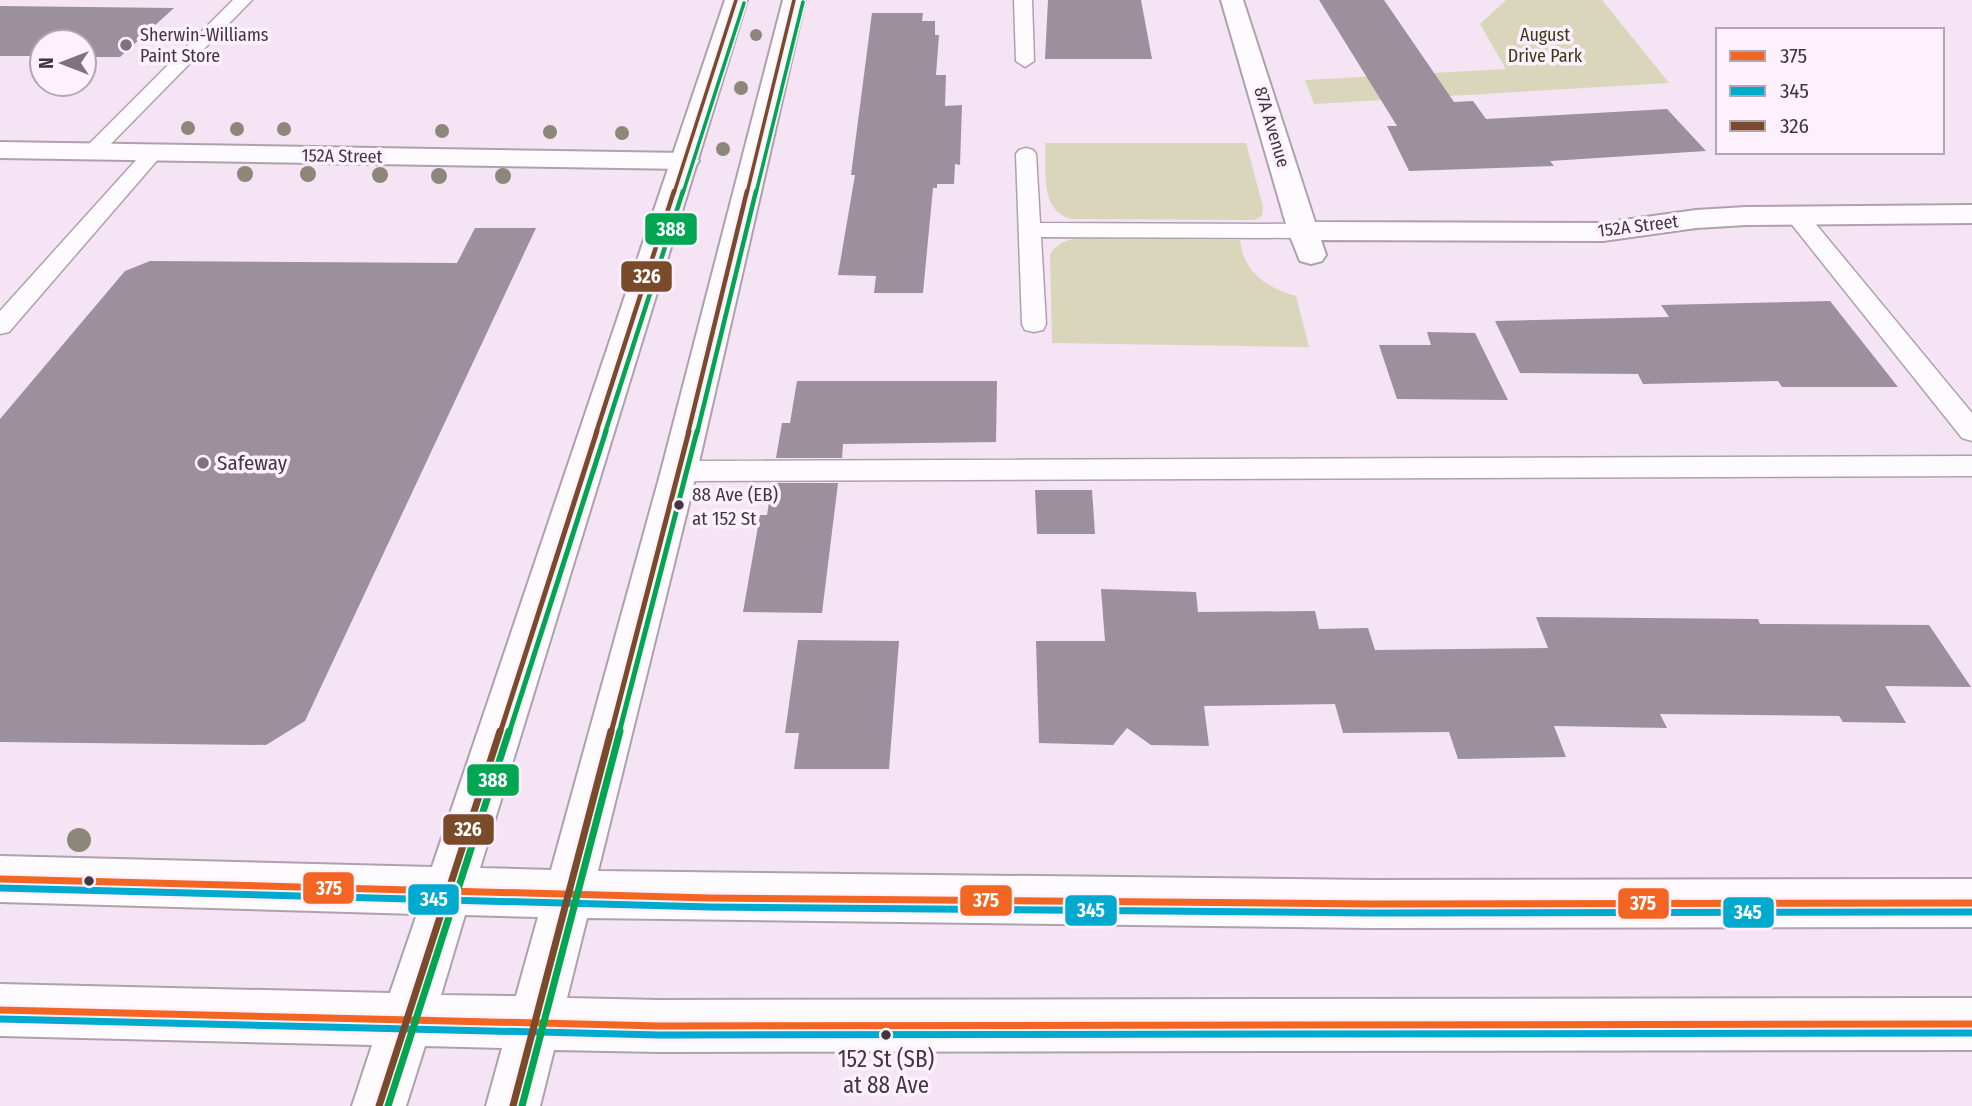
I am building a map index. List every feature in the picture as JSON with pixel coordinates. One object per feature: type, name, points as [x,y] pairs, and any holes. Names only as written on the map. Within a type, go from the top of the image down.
[{"type":"main road","points":[[379,1106],[736,0]]},
{"type":"main road","points":[[513,1106],[678,471],[794,0]]},
{"type":"main road","name":"87A Avenue","points":[[1232,0],[1307,243]]},
{"type":"main road","name":"152A Street","points":[[0,150],[685,161]]},
{"type":"main road","name":"152A Street","points":[[1307,243],[1603,232],[1696,219],[1972,215]]},
{"type":"main road","points":[[0,879],[566,894],[1373,904],[1972,903]]},
{"type":"main road","points":[[0,1010],[659,1026],[1972,1024]]},
{"type":"lane","points":[[92,152],[243,0]]},
{"type":"lane","points":[[1023,0],[1025,61]]},
{"type":"lane","points":[[0,326],[153,153]]},
{"type":"lane","points":[[1026,154],[1034,324]]},
{"type":"lane","points":[[1797,216],[1972,431]]},
{"type":"lane","points":[[1030,230],[1307,243]]},
{"type":"lane","points":[[678,471],[1972,466]]},
{"type":"green space","name":"August Drive Park","points":[[1506,0],[1602,0],[1669,83],[1314,104],[1305,80],[1506,69],[1480,24]]},
{"type":"green space","points":[[1045,143],[1246,143],[1263,207],[1262,216],[1254,220],[1072,219],[1061,215],[1049,199]]},
{"type":"green space","points":[[1079,238],[1240,240],[1246,261],[1258,277],[1275,288],[1296,296],[1309,347],[1052,343],[1050,254],[1063,243]]},
{"type":"building","points":[[1048,0],[1141,0],[1152,59],[1045,59]]},
{"type":"building","points":[[1319,0],[1384,0],[1454,102],[1473,101],[1486,119],[1667,109],[1706,151],[1550,161],[1554,166],[1409,171],[1387,126],[1397,126]]},
{"type":"building","points":[[0,6],[174,8],[120,57],[98,57],[98,28],[28,28],[28,56],[0,56]]},
{"type":"building","points":[[872,13],[923,13],[922,21],[935,21],[935,35],[939,35],[936,75],[946,75],[945,106],[962,105],[960,165],[955,164],[954,184],[937,184],[937,188],[933,188],[923,293],[874,293],[876,276],[838,275],[855,175],[851,175]]},
{"type":"building","points":[[475,228],[536,228],[305,721],[266,745],[0,742],[0,419],[125,271],[150,261],[457,263]]},
{"type":"building","points":[[1830,301],[1898,387],[1782,387],[1778,381],[1643,384],[1638,374],[1520,373],[1495,321],[1669,317],[1661,305]]},
{"type":"building","points":[[1427,332],[1475,333],[1508,400],[1397,399],[1379,345],[1431,345]]},
{"type":"building","points":[[797,381],[997,381],[996,442],[843,444],[842,458],[776,458],[782,423],[790,423]]},
{"type":"building","points":[[772,483],[838,483],[822,613],[743,612],[760,515],[767,515]]},
{"type":"building","points":[[1035,490],[1092,490],[1095,534],[1037,534]]},
{"type":"building","points":[[1101,589],[1196,592],[1198,612],[1315,611],[1319,629],[1368,628],[1375,650],[1548,648],[1536,617],[1758,619],[1760,624],[1929,625],[1971,687],[1885,686],[1906,723],[1843,722],[1839,716],[1660,714],[1667,728],[1554,726],[1566,757],[1458,759],[1449,732],[1343,733],[1335,704],[1204,706],[1209,746],[1151,745],[1127,728],[1113,745],[1039,743],[1036,641],[1105,641]]},
{"type":"building","points":[[798,640],[899,641],[889,769],[794,769],[799,733],[785,733]]},
{"type":"transit line","name":"326","points":[[379,1106],[736,0]]},
{"type":"transit line","name":"326","points":[[513,1106],[679,471],[794,0]]},
{"type":"transit line","name":"388","points":[[522,1106],[687,473],[803,2]]},
{"type":"transit line","name":"388","points":[[388,1106],[744,3]]},
{"type":"transit line","name":"375","points":[[0,879],[710,898],[1372,904],[1972,903]]},
{"type":"transit line","name":"345","points":[[0,888],[710,907],[1372,913],[1972,912]]},
{"type":"transit line","name":"375","points":[[0,1010],[659,1026],[1972,1024]]},
{"type":"transit line","name":"345","points":[[0,1019],[659,1035],[1972,1033]]},
{"type":"place","name":"Sherwin-Williams Paint Store","points":[[126,45]]},
{"type":"place","name":"Safeway","points":[[203,463]]},
{"type":"place","name":"88 Ave (EB) at 152 St","points":[[679,505]]},
{"type":"place","name":"152 St (SB) at 88 Ave","points":[[886,1035]]}]
